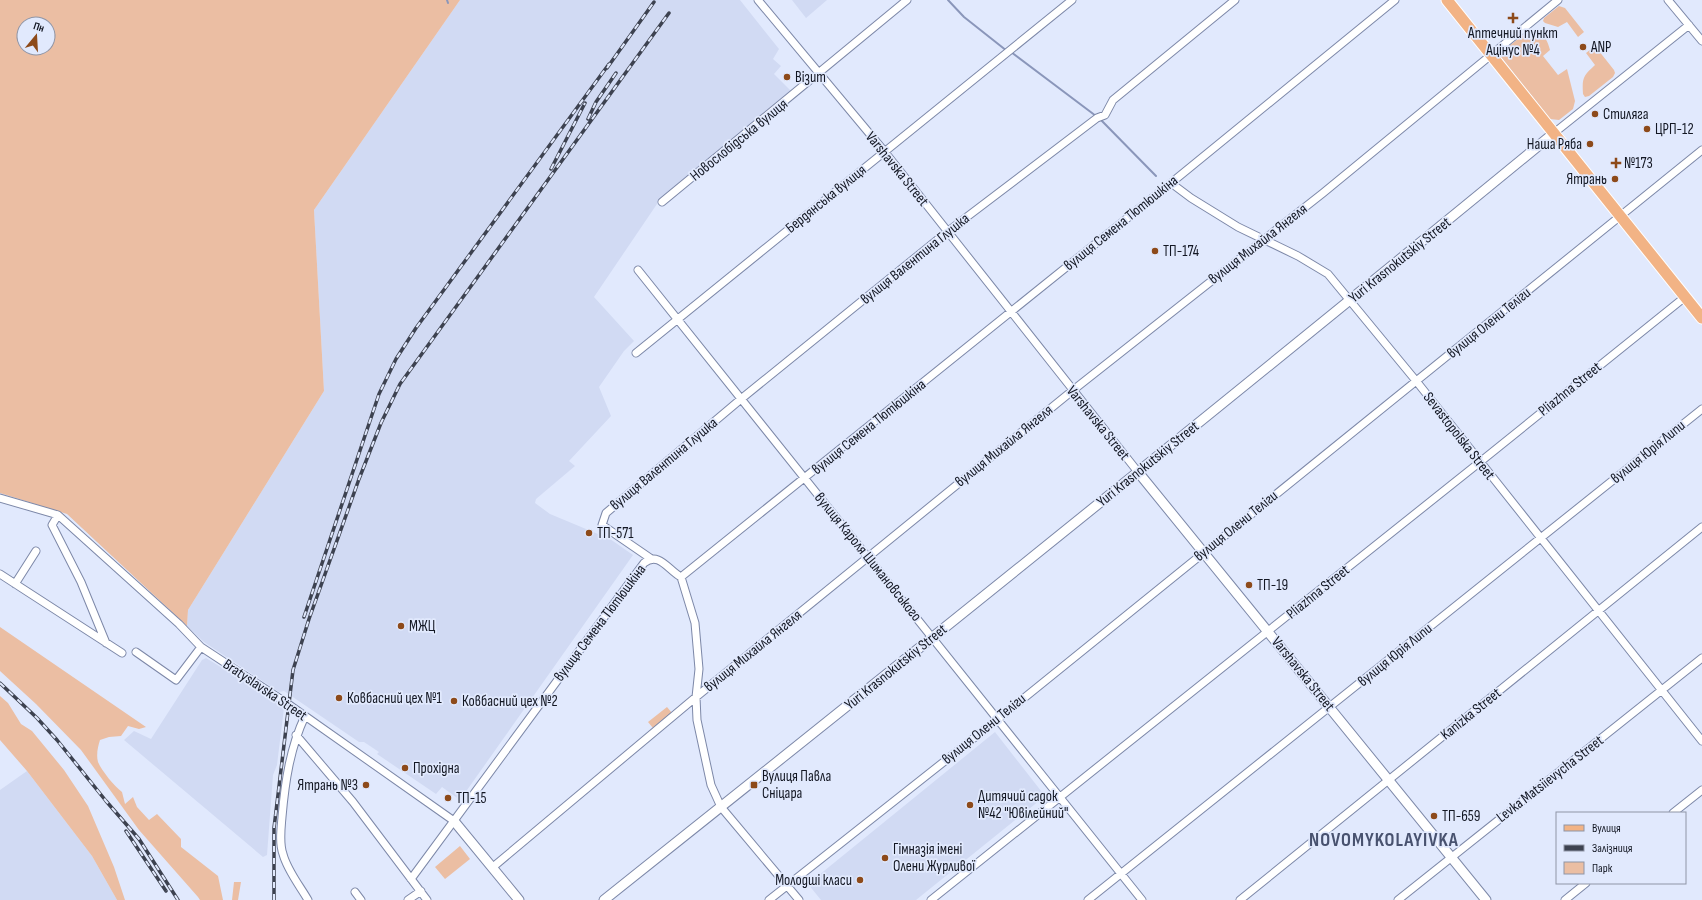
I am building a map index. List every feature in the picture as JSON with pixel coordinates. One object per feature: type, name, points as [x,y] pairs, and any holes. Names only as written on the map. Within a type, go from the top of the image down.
[{"type":"main road","points":[[1447,0],[1702,318]]},
{"type":"street","name":"Varshavska Street","points":[[758,0],[884,152],[1072,391],[1486,900]]},
{"type":"street","name":"Новослобідська вулиця","points":[[662,202],[907,0]]},
{"type":"street","name":"Бердянська вулиця","points":[[636,353],[1072,0]]},
{"type":"street","name":"вулиця Валентина Глушка","points":[[650,558],[602,525],[606,513],[741,400],[947,232],[1097,118],[1105,116],[1113,100],[1235,0]]},
{"type":"street","name":"вулиця Семена Тютюшкіна","points":[[411,879],[639,568],[650,558],[655,558],[663,562],[681,577],[1171,183],[1395,0]]},
{"type":"street","name":"вулиця Михайла Янгеля","points":[[493,867],[696,697],[1072,391],[1323,193],[1558,0]]},
{"type":"street","points":[[1668,0],[1702,41]]},
{"type":"street","name":"Yuri Krasnokutskiy Street","points":[[604,900],[933,638],[1689,25]]},
{"type":"street","name":"вулиця Олени Теліги","points":[[769,900],[998,719],[1702,150]]},
{"type":"street","name":"Sevastopolska Street","points":[[1171,183],[1191,198],[1238,227],[1298,256],[1328,274],[1349,302],[1416,382],[1663,690],[1702,741]]},
{"type":"street","name":"вулиця Кароля Шимановського","points":[[638,270],[679,319],[741,400],[1142,900]]},
{"type":"street","name":"Pliazhna Street","points":[[931,900],[1685,297]]},
{"type":"street","name":"вулиця Юрія Липи","points":[[1088,900],[1702,409]]},
{"type":"street","name":"Bratyslavska Street","points":[[0,498],[58,515],[179,624],[201,647],[305,716],[454,821],[519,900]]},
{"type":"street","points":[[58,515],[52,525],[81,582],[106,643]]},
{"type":"street","name":"Kanizka Street","points":[[1240,900],[1599,612],[1702,527]]},
{"type":"street","points":[[15,584],[36,550]]},
{"type":"street","points":[[0,574],[122,653]]},
{"type":"street","points":[[681,577],[695,623],[699,669],[696,697],[697,720],[702,749],[711,785],[722,807],[798,900]]},
{"type":"street","points":[[136,652],[176,680],[201,647]]},
{"type":"street","name":"Levka Matsiievycha Street","points":[[1398,900],[1702,658]]},
{"type":"street","points":[[305,716],[296,735],[285,781],[281,834],[282,854],[308,900]]},
{"type":"street","points":[[296,735],[353,802],[428,900]]},
{"type":"street","points":[[1674,812],[1702,790]]},
{"type":"street","points":[[1564,900],[1585,884]]},
{"type":"street","points":[[408,900],[421,891]]},
{"type":"street","points":[[355,892],[360,900]]},
{"type":"shaded area","points":[[460,0],[740,0],[779,49],[773,59],[781,66],[774,74],[791,91],[659,201],[594,297],[634,341],[624,351],[599,387],[611,416],[569,461],[575,466],[536,499],[535,503],[550,514],[610,539],[633,555],[460,800],[442,787],[436,794],[377,754],[379,752],[364,742],[359,742],[284,691],[279,692],[204,642],[187,626],[188,610],[324,391],[314,210]]},
{"type":"shaded area","points":[[792,0],[827,0],[806,18]]},
{"type":"shaded area","points":[[206,658],[276,701],[284,708],[277,765],[273,775],[267,855],[263,857],[124,740],[134,731],[151,739],[202,660]]},
{"type":"shaded area","name":"Дитячий садок №42 \"Ювілейний\"","points":[[995,732],[1045,796],[916,900],[821,900],[808,884]]},
{"type":"shaded area","points":[[27,771],[92,856],[117,900],[0,900],[0,790]]},
{"type":"green space","points":[[0,0],[460,0],[314,210],[324,391],[188,610],[187,626],[67,514],[0,493]]},
{"type":"green space","points":[[1559,6],[1565,8],[1584,32],[1578,37],[1567,22],[1558,27],[1543,21],[1544,18]]},
{"type":"green space","points":[[1528,31],[1545,38],[1550,50],[1543,56],[1558,75],[1567,69],[1575,101],[1573,109],[1559,120],[1550,119],[1501,57],[1503,51]]},
{"type":"green space","points":[[1595,46],[1615,73],[1613,77],[1589,96],[1585,97],[1583,94],[1583,81],[1588,72],[1595,65],[1586,53]]},
{"type":"green space","points":[[0,627],[146,727],[139,729],[128,726],[121,736],[109,737],[100,740],[97,754],[98,762],[108,778],[122,792],[125,804],[133,797],[137,807],[149,820],[157,814],[181,839],[181,847],[218,876],[223,900],[200,900],[139,830],[81,750],[36,704],[0,671]]},
{"type":"green space","points":[[0,696],[8,703],[21,724],[32,731],[64,770],[88,806],[114,867],[125,900],[117,900],[92,856],[27,771],[0,740]]},
{"type":"green space","points":[[667,707],[672,713],[653,728],[648,722]]},
{"type":"green space","points":[[460,846],[470,859],[445,879],[435,867]]},
{"type":"green space","points":[[234,882],[241,882],[238,900],[232,900]]},
{"type":"waterway","points":[[948,0],[964,17],[1007,51]]},
{"type":"waterway","points":[[1011,52],[1096,116]]},
{"type":"waterway","points":[[1101,120],[1156,176]]},
{"type":"railway","points":[[607,68],[654,2]]},
{"type":"railway","points":[[274,900],[274,828],[293,670],[309,619],[359,479],[381,423],[400,384],[669,13]]},
{"type":"railway","points":[[304,617],[379,394],[396,359],[416,328],[609,64]]},
{"type":"railway","points":[[588,119],[596,102],[616,73]]},
{"type":"railway","points":[[551,169],[585,103]]},
{"type":"railway","points":[[0,683],[37,718],[57,740],[139,839],[178,900]]},
{"type":"railway","points":[[126,831],[166,891]]},
{"type":"place","name":"Аптечний пункт Ацінус №4","points":[[1513,18]]},
{"type":"place","name":"ANP","points":[[1583,47]]},
{"type":"place","name":"Візит","points":[[787,77]]},
{"type":"place","name":"Стиляга","points":[[1595,114]]},
{"type":"place","name":"ЦРП-12","points":[[1647,129]]},
{"type":"place","name":"Наша Ряба","points":[[1590,144]]},
{"type":"place","name":"№173","points":[[1616,163]]},
{"type":"place","name":"Ятрань","points":[[1615,179]]},
{"type":"place","name":"ТП-174","points":[[1155,251]]},
{"type":"place","name":"ТП-571","points":[[589,533]]},
{"type":"place","name":"ТП-19","points":[[1249,585]]},
{"type":"place","name":"МЖЦ","points":[[401,626]]},
{"type":"place","name":"Ковбасний цех №1","points":[[339,698]]},
{"type":"place","name":"Ковбасний цех №2","points":[[454,701]]},
{"type":"place","name":"Прохідна","points":[[405,768]]},
{"type":"place","name":"Ятрань №3","points":[[366,785]]},
{"type":"place","name":"Вулиця Павла Сніцара","points":[[754,785]]},
{"type":"place","name":"ТП-15","points":[[448,798]]},
{"type":"place","name":"Дитячий садок №42 \"Ювілейний\"","points":[[970,805]]},
{"type":"place","name":"ТП-659","points":[[1434,816]]},
{"type":"place","name":"Гімназія імені Олени Журливої","points":[[885,858]]},
{"type":"place","name":"Молодші класи","points":[[860,880]]},
{"type":"district","name":"NOVOMYKOLAYIVKA","points":[[1384,840]]}]
